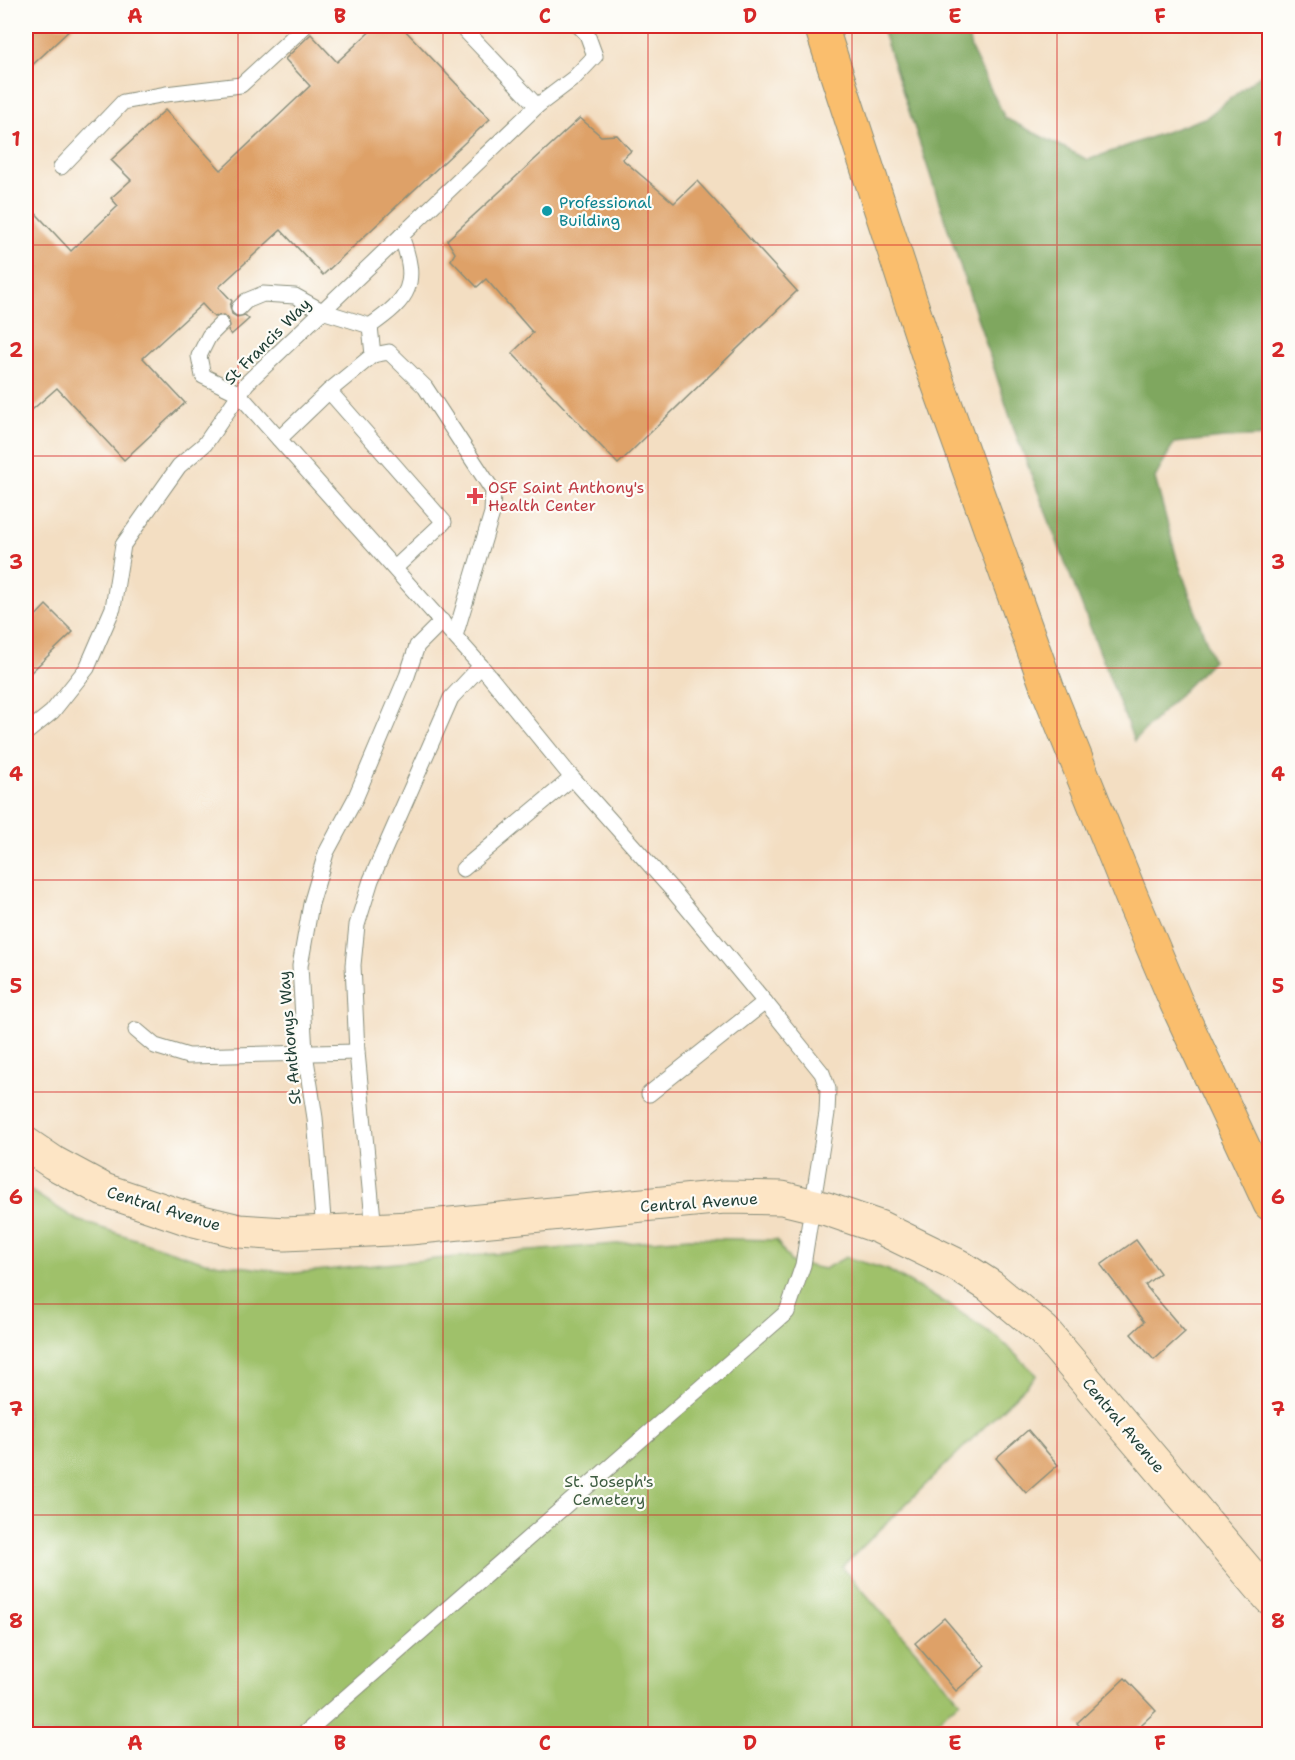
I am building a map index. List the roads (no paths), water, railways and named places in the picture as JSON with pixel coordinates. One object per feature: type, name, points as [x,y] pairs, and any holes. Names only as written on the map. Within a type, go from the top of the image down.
[{"type":"highway","points":[[821,26],[930,362],[1047,687],[1171,991],[1269,1204]]},
{"type":"street","name":"Central Avenue","points":[[26,1144],[54,1163],[104,1190],[186,1218],[239,1231],[285,1234],[374,1230],[724,1197],[782,1198],[879,1227],[916,1244],[974,1276],[1013,1304],[1044,1331],[1269,1598]]},
{"type":"lane","points":[[61,167],[123,102],[241,85],[305,26]]},
{"type":"lane","points":[[461,26],[537,106]]},
{"type":"lane","name":"St Francis Way","points":[[26,733],[52,712],[87,668],[113,608],[123,545],[179,466],[205,444],[238,393],[537,106],[574,78],[595,56],[587,34],[579,26]]},
{"type":"lane","points":[[370,326],[394,309],[407,291],[410,260],[401,236]]},
{"type":"lane","points":[[239,308],[246,301],[263,294],[295,296],[322,311],[370,326]]},
{"type":"lane","points":[[221,324],[209,336],[199,356],[203,376],[238,393],[442,621],[572,778],[674,892],[765,1002],[822,1073],[828,1089],[803,1265],[787,1312],[304,1734]]},
{"type":"lane","points":[[370,326],[373,355]]},
{"type":"lane","points":[[279,440],[329,391],[373,355],[389,352],[425,387],[493,491],[492,513],[455,636]]},
{"type":"lane","points":[[329,391],[444,522],[395,568]]},
{"type":"lane","name":"St Anthonys Way","points":[[324,1232],[315,1118],[305,1053],[300,966],[310,904],[326,853],[356,799],[407,676],[417,646],[442,621]]},
{"type":"lane","points":[[374,1230],[357,1052],[353,965],[357,925],[371,880],[451,698],[481,666]]},
{"type":"lane","points":[[463,869],[572,778]]},
{"type":"lane","points":[[649,1094],[765,1002]]},
{"type":"lane","points":[[136,1029],[154,1046],[188,1056],[357,1052]]},
{"type":"place","name":"Professional Building","points":[[547,211]]},
{"type":"place","name":"OSF Saint Anthony's Health Center","points":[[475,496]]},
{"type":"park label","name":"St. Joseph's Cemetery","points":[[609,1490]]}]
